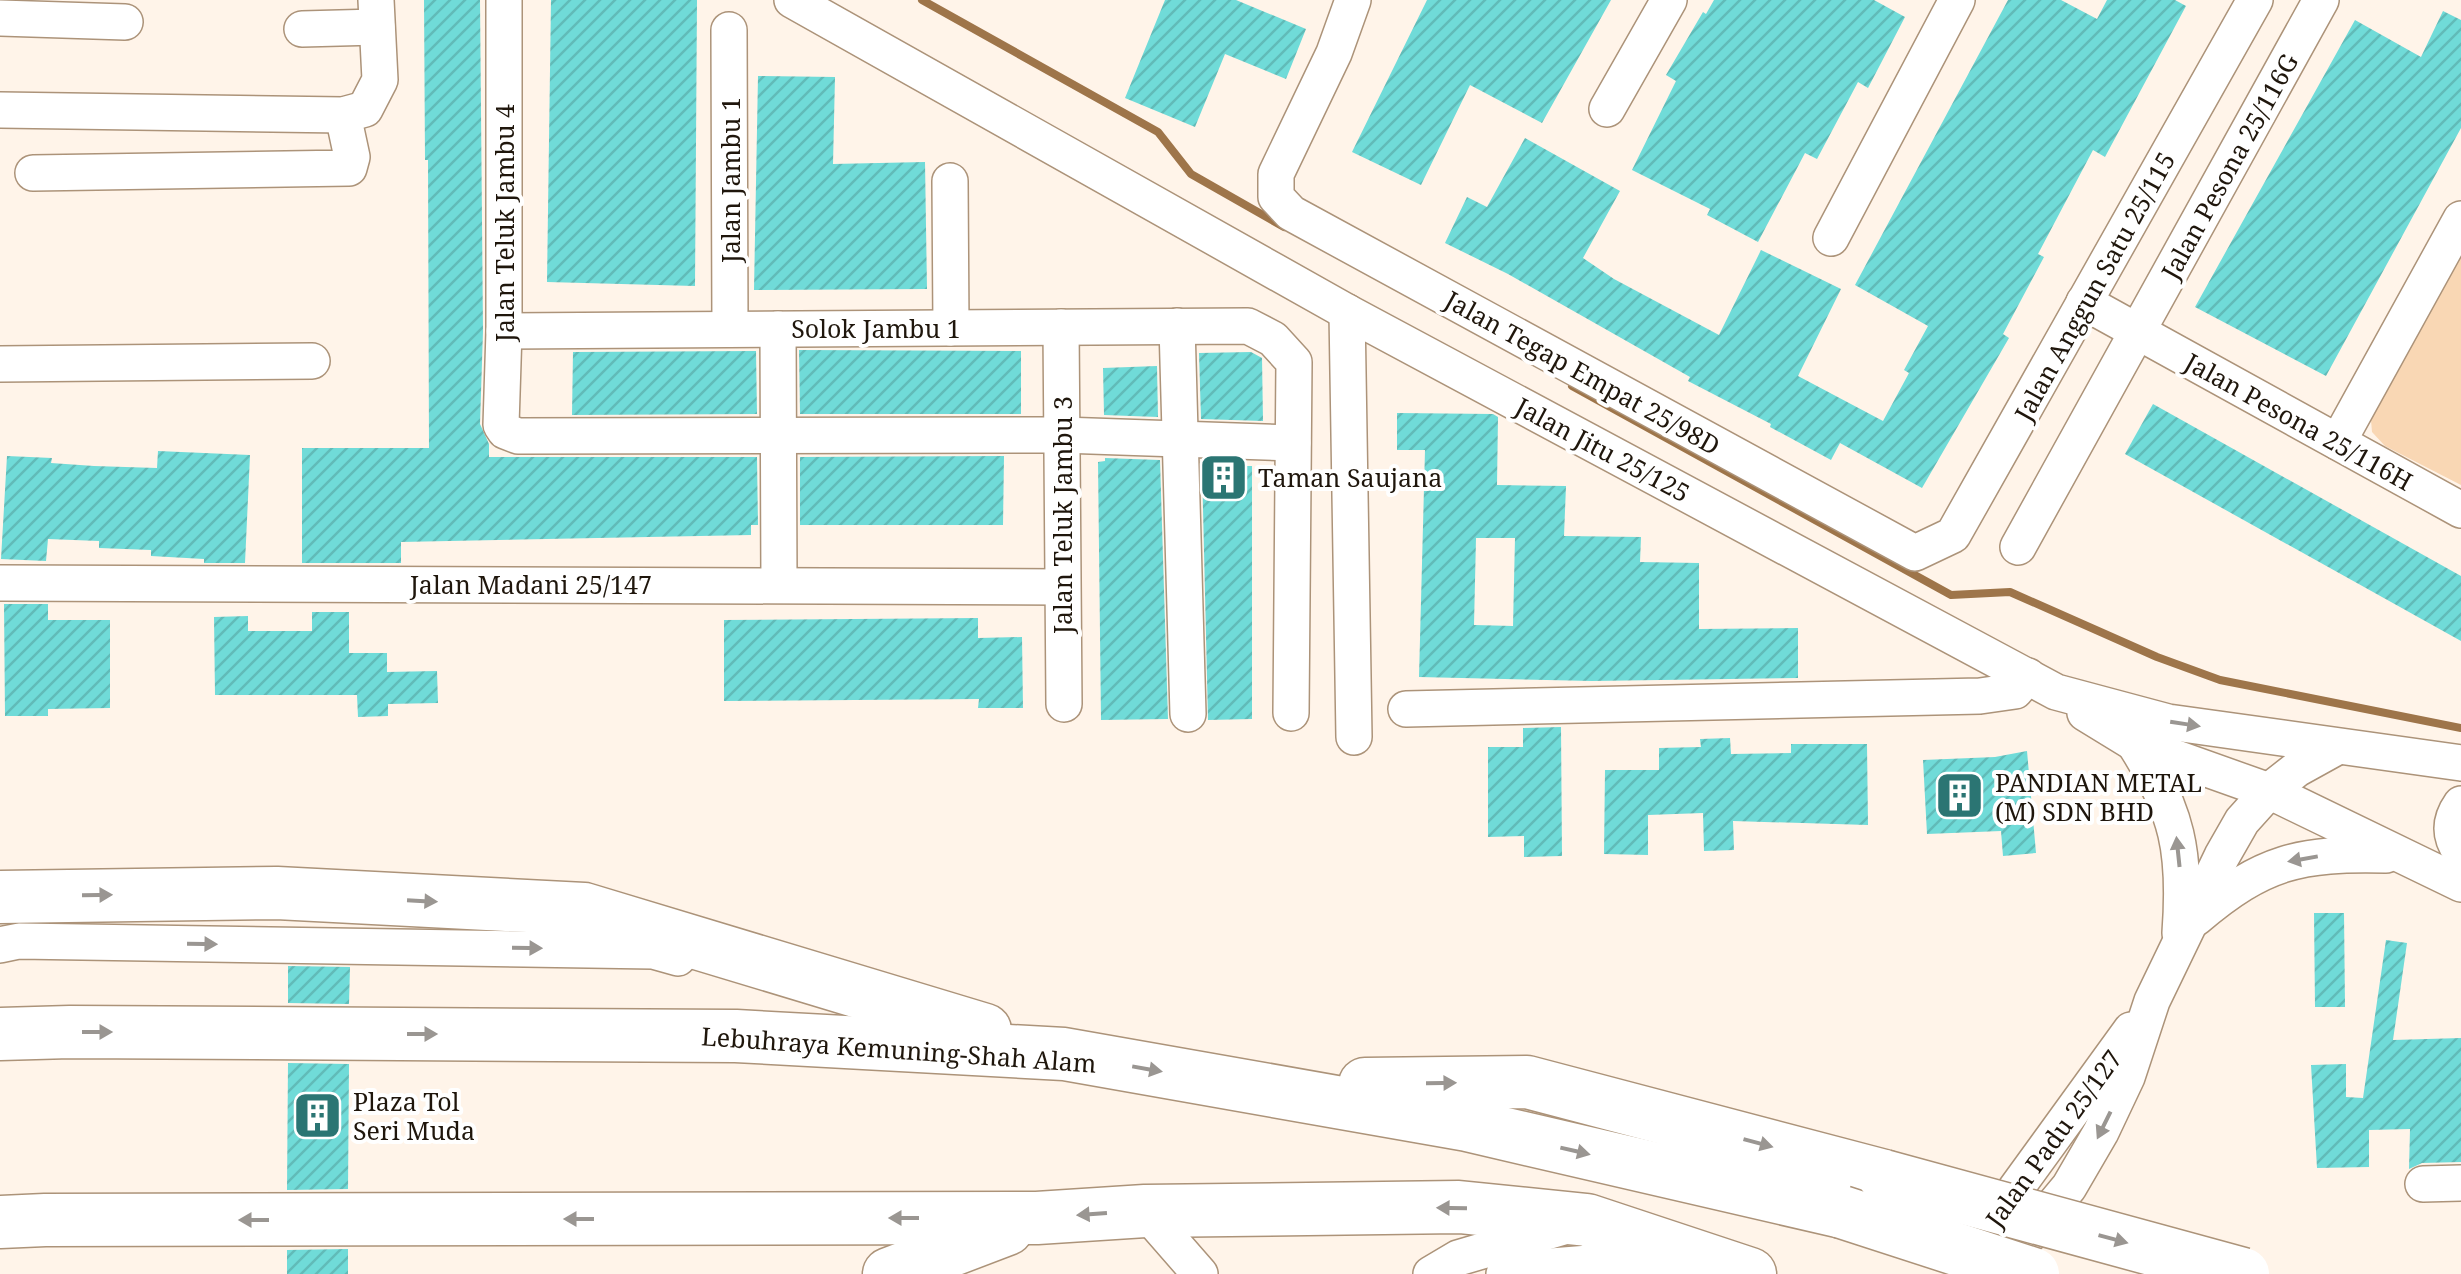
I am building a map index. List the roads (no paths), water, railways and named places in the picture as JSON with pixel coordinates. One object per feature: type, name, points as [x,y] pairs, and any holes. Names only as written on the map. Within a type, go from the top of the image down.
[{"type":"highway","points":[[0,897],[277,893],[584,909],[1064,1054]]},
{"type":"highway","name":"Lebuhraya Kemuning-Shah Alam","points":[[0,1034],[736,1036],[1064,1054],[1467,1126],[1842,1212],[2033,1274]]},
{"type":"highway","points":[[1239,1085],[1527,1082],[2242,1274]]},
{"type":"highway","points":[[0,1222],[1037,1218],[1145,1211],[1459,1207],[1587,1220],[1750,1274]]},
{"type":"highway","points":[[888,1274],[1037,1218]]},
{"type":"street","name":"Jalan Teluk Jambu 4","points":[[504,0],[504,331],[500,425],[505,432],[518,436],[779,438]]},
{"type":"street","name":"Jalan Jitu 25/125","points":[[792,0],[1348,312],[2042,684],[2168,722],[2461,763]]},
{"type":"street","name":"Jalan Tegap Empat 25/98D","points":[[1353,0],[1334,53],[1276,174],[1276,196],[1291,213],[1915,553]]},
{"type":"street","points":[[1607,109],[1669,0]]},
{"type":"street","points":[[1832,238],[1957,0]]},
{"type":"street","name":"Jalan Anggun Satu 25/115","points":[[1915,553],[1953,535],[2254,0]]},
{"type":"street","name":"Jalan Pesona 25/116G","points":[[2018,547],[2320,0]]},
{"type":"street","points":[[0,110],[343,115],[365,109],[380,80],[376,13],[302,28]]},
{"type":"street","points":[[0,18],[126,22]]},
{"type":"street","name":"Jalan Jambu 1","points":[[729,30],[730,329]]},
{"type":"street","points":[[33,173],[349,168],[352,157],[343,115]]},
{"type":"street","points":[[950,180],[951,328]]},
{"type":"street","points":[[2338,442],[2461,220]]},
{"type":"street","name":"Jalan Pesona 25/116H","points":[[2084,302],[2461,510]]},
{"type":"street","points":[[1348,312],[1354,737]]},
{"type":"street","points":[[1177,326],[1188,714]]},
{"type":"street","name":"Solok Jambu 1","points":[[504,331],[1248,326],[1273,339],[1294,362],[1294,403]]},
{"type":"street","name":"Jalan Teluk Jambu 3","points":[[1061,327],[1064,704]]},
{"type":"street","points":[[778,329],[779,585]]},
{"type":"street","points":[[0,364],[312,362]]},
{"type":"street","points":[[1292,713],[1294,403],[1347,399]]},
{"type":"street","points":[[779,438],[1062,436],[1293,443]]},
{"type":"street","name":"Jalan Madani 25/147","points":[[0,583],[1062,587]]},
{"type":"street","points":[[1406,709],[1980,696],[2042,684],[2134,743],[2269,791],[2461,884]]},
{"type":"street","points":[[2134,743],[2157,778],[2174,815],[2185,936]]},
{"type":"street","name":"Jalan Padu 25/127","points":[[1997,1274],[2069,1186],[2101,1132],[2152,1001],[2235,833],[2269,791],[2335,748]]},
{"type":"street","points":[[2461,804],[2451,830],[2461,853]]},
{"type":"street","points":[[2185,936],[2222,896],[2277,864],[2341,854],[2400,855]]},
{"type":"street","points":[[0,944],[19,941],[654,951],[829,1002],[970,1049]]},
{"type":"street","name":"Jalan Padu 25/127","points":[[1953,1274],[2152,1001]]},
{"type":"street","points":[[2423,1184],[2461,1184]]},
{"type":"street","points":[[1145,1211],[1200,1274]]},
{"type":"street","points":[[1431,1274],[1458,1258],[1587,1220]]},
{"type":"street","points":[[1504,1274],[1614,1261],[1694,1274]]},
{"type":"waterway","points":[[922,0],[1158,132],[1191,174],[1284,227]]},
{"type":"waterway","points":[[1572,386],[1951,595],[2010,592],[2157,657],[2220,680],[2461,728]]},
{"type":"place","name":"Taman Saujana","points":[[1223,477]]},
{"type":"place","name":"PANDIAN METAL (M) SDN BHD","points":[[1960,796]]},
{"type":"place","name":"Plaza Tol Seri Muda","points":[[318,1115]]}]
